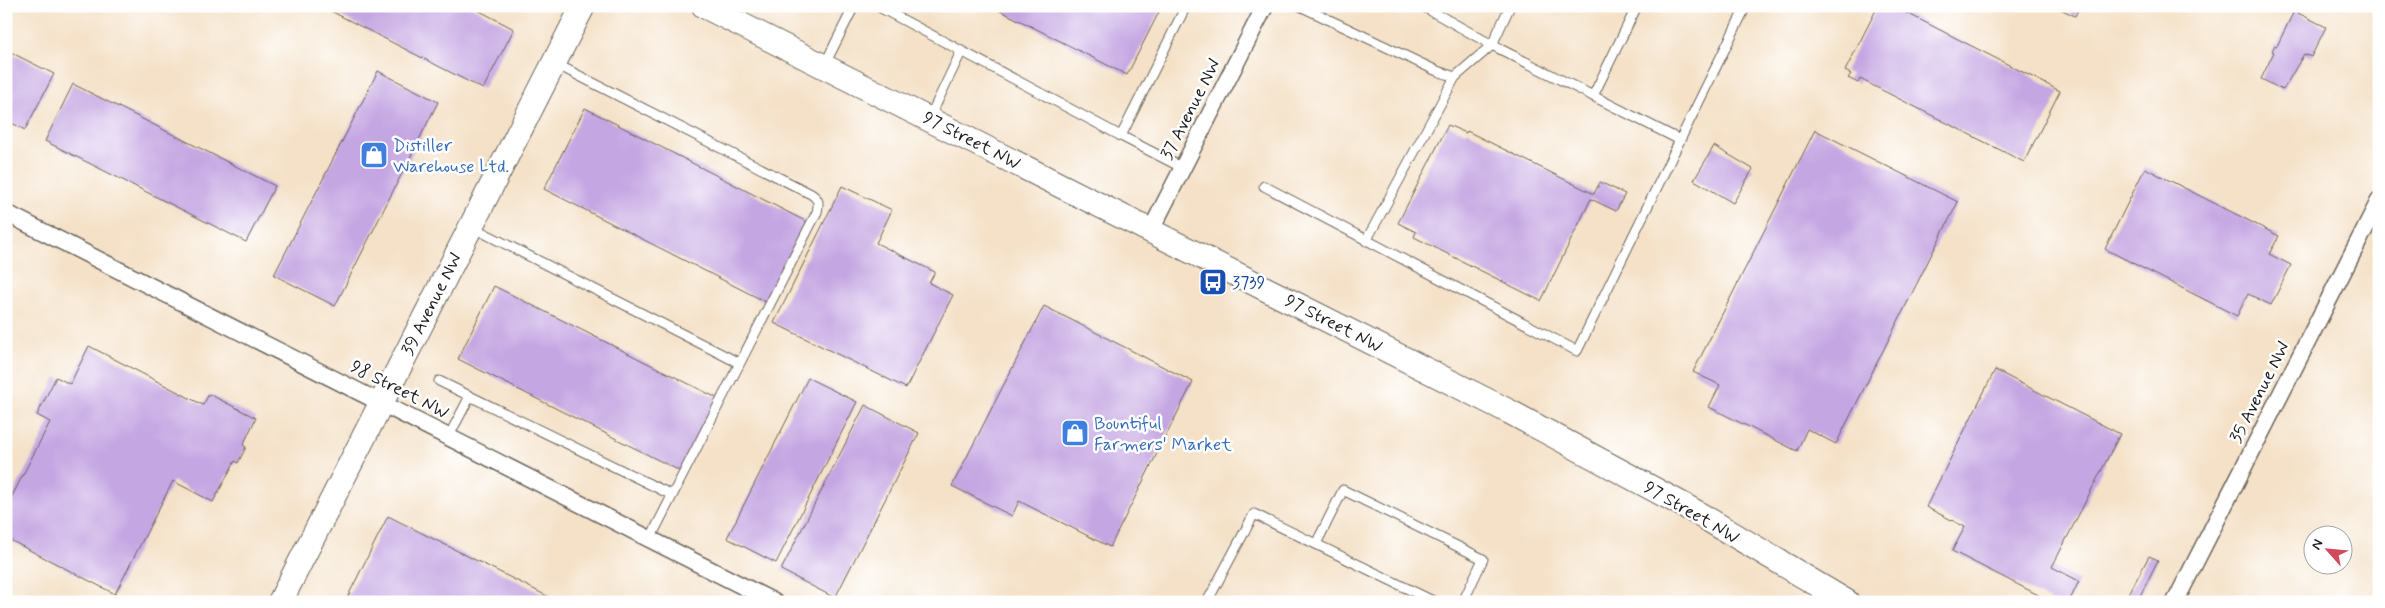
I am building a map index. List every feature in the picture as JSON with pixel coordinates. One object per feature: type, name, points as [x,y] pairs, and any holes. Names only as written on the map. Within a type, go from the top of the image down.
[{"type":"street","name":"39 Avenue NW","points":[[280,602],[582,6]]},
{"type":"street","name":"97 Street NW","points":[[704,6],[1518,416],[1687,507],[1847,602]]},
{"type":"street","name":"37 Avenue NW","points":[[1151,230],[1183,168],[1259,8]]},
{"type":"street","name":"35 Avenue NW","points":[[2175,602],[2379,201]]},
{"type":"street","name":"98 Street NW","points":[[6,213],[774,602]]},
{"type":"lane","points":[[824,66],[854,6]]},
{"type":"lane","points":[[878,6],[961,52],[1183,168]]},
{"type":"lane","points":[[1121,136],[1186,6]]},
{"type":"lane","points":[[1300,6],[1437,71],[1455,77]]},
{"type":"lane","points":[[1366,240],[1455,77],[1492,45],[1510,6]]},
{"type":"lane","points":[[1592,96],[1636,6]]},
{"type":"lane","points":[[1264,186],[1577,351],[1746,6]]},
{"type":"lane","points":[[1425,7],[1492,45],[1680,140]]},
{"type":"lane","points":[[929,119],[961,52]]},
{"type":"lane","points":[[554,63],[817,198],[819,204],[817,212],[650,538]]},
{"type":"lane","points":[[470,226],[740,363]]},
{"type":"lane","points":[[439,380],[672,495]]},
{"type":"lane","points":[[449,436],[470,396]]},
{"type":"lane","points":[[1316,544],[1343,490],[1483,559],[1463,602]]},
{"type":"lane","points":[[1208,602],[1254,514],[1435,602]]},
{"type":"building","points":[[321,6],[470,6],[514,29],[483,89]]},
{"type":"building","points":[[991,6],[1162,6],[1127,75]]},
{"type":"building","points":[[1878,6],[1893,6],[2060,91],[2024,162],[1860,79],[1858,83],[1848,78],[1851,74],[1845,71]]},
{"type":"building","points":[[2054,6],[2080,6],[2075,16]]},
{"type":"building","points":[[2294,11],[2326,27],[2311,57],[2304,54],[2283,90],[2261,79],[2274,52],[2272,51],[2275,45],[2277,46]]},
{"type":"building","points":[[6,50],[54,74],[25,130],[6,120]]},
{"type":"building","points":[[378,71],[438,102],[335,306],[274,275]]},
{"type":"building","points":[[73,84],[275,186],[246,242],[45,141]]},
{"type":"building","points":[[585,108],[807,222],[766,302],[544,189]]},
{"type":"building","points":[[1448,125],[1466,133],[1467,131],[1594,194],[1600,182],[1625,194],[1616,211],[1591,199],[1541,301],[1414,237],[1416,232],[1398,223]]},
{"type":"building","points":[[1815,130],[1958,202],[1836,444],[1807,429],[1797,451],[1709,407],[1720,385],[1693,372]]},
{"type":"building","points":[[1714,146],[1753,169],[1733,203],[1694,180]]},
{"type":"building","points":[[2145,168],[2279,236],[2269,254],[2291,265],[2271,305],[2248,294],[2237,316],[2105,249]]},
{"type":"building","points":[[842,186],[892,210],[876,243],[935,272],[929,283],[953,295],[906,388],[774,323]]},
{"type":"building","points":[[494,286],[717,398],[680,471],[458,359]]},
{"type":"building","points":[[1044,306],[1193,382],[1110,547],[1019,501],[1012,516],[952,486]]},
{"type":"building","points":[[89,346],[203,405],[209,394],[256,418],[243,445],[246,447],[238,463],[235,461],[213,502],[173,481],[115,594],[6,538],[6,508],[50,422],[37,415],[56,377],[70,384]]},
{"type":"building","points":[[1995,370],[2120,434],[2052,567],[2079,581],[2069,602],[2052,602],[1952,551],[1965,527],[1926,507]]},
{"type":"building","points":[[808,378],[857,402],[776,563],[727,538]]},
{"type":"building","points":[[865,405],[919,433],[835,598],[781,570]]},
{"type":"building","points":[[388,516],[559,602],[345,602]]},
{"type":"building","points":[[2149,556],[2158,560],[2137,602],[2125,601]]},
{"type":"place","name":"Distiller Warehouse Ltd.","points":[[374,155]]},
{"type":"place","name":"3739","points":[[1213,282]]},
{"type":"place","name":"Bountiful Farmers' Market","points":[[1075,433]]}]
